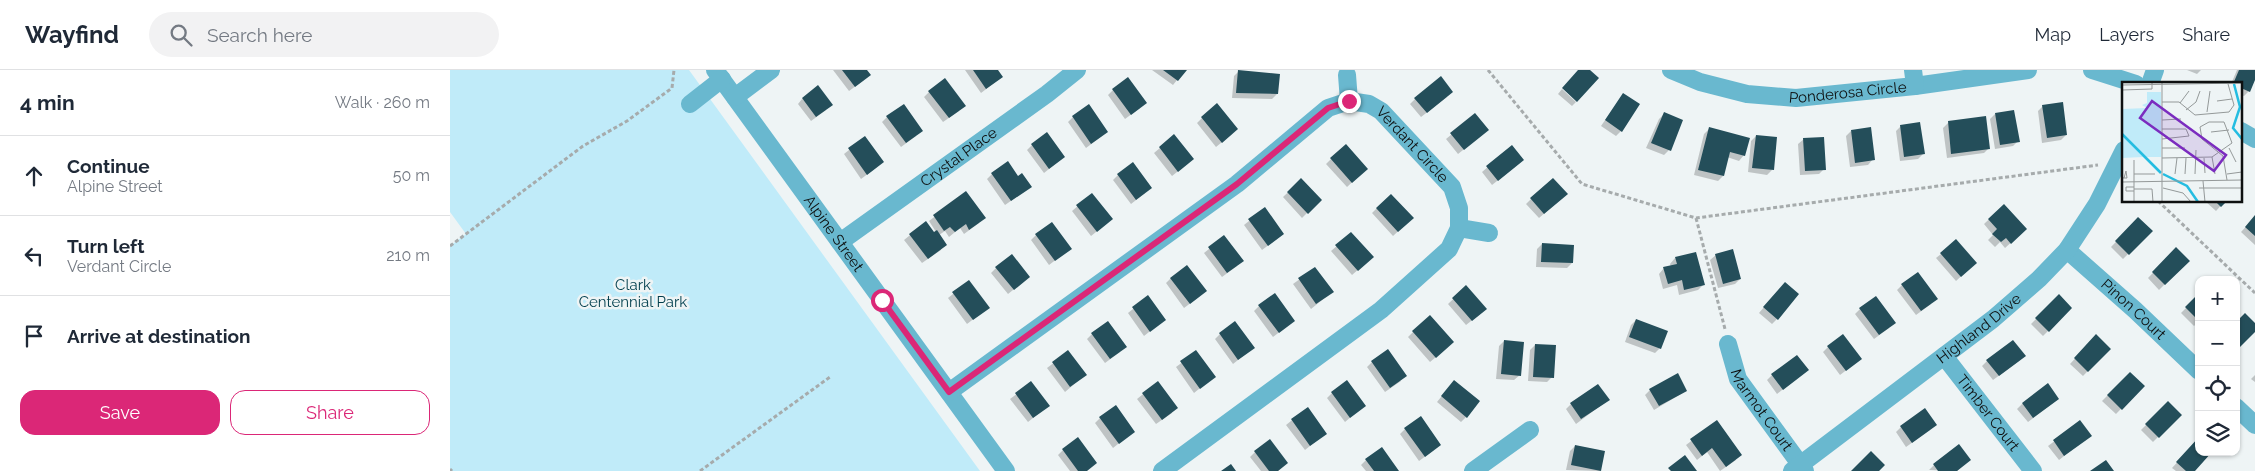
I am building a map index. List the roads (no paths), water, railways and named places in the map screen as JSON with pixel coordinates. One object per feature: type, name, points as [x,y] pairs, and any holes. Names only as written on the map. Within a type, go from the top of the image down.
[{"type":"street","points":[[735,97],[771,70]]},
{"type":"street","name":"Crystal Place","points":[[840,242],[1047,94],[1077,70]]},
{"type":"street","name":"Ponderosa Circle","points":[[1671,70],[1700,82],[1748,94],[1796,98],[1914,78],[2028,70]]},
{"type":"street","points":[[2092,70],[2130,82]]},
{"type":"street","points":[[2151,82],[2155,70]]},
{"type":"street","points":[[690,104],[719,75]]},
{"type":"street","name":"Alpine Street","points":[[719,75],[1006,471]]},
{"type":"street","points":[[949,392],[1237,184],[1328,108],[1349,101],[1347,75]]},
{"type":"street","name":"Verdant Circle","points":[[1162,471],[1381,310],[1442,258],[1449,249],[1459,228],[1459,208],[1452,187],[1381,111],[1369,104],[1349,101]]},
{"type":"street","points":[[2242,132],[2255,139]]},
{"type":"street","name":"Highland Drive","points":[[1799,469],[1993,320],[2067,250],[2097,204],[2121,156]]},
{"type":"street","points":[[1459,228],[1489,233]]},
{"type":"street","name":"Pinon Court","points":[[2067,250],[2195,366]]},
{"type":"street","name":"Marmot Court","points":[[1728,344],[1738,379],[1799,469]]},
{"type":"street","name":"Timber Court","points":[[1944,356],[2034,471]]},
{"type":"street","points":[[2240,410],[2255,424]]},
{"type":"street","points":[[1473,471],[1530,430]]},
{"type":"park label","name":"Clark Centennial Park","points":[[633,294]]}]
